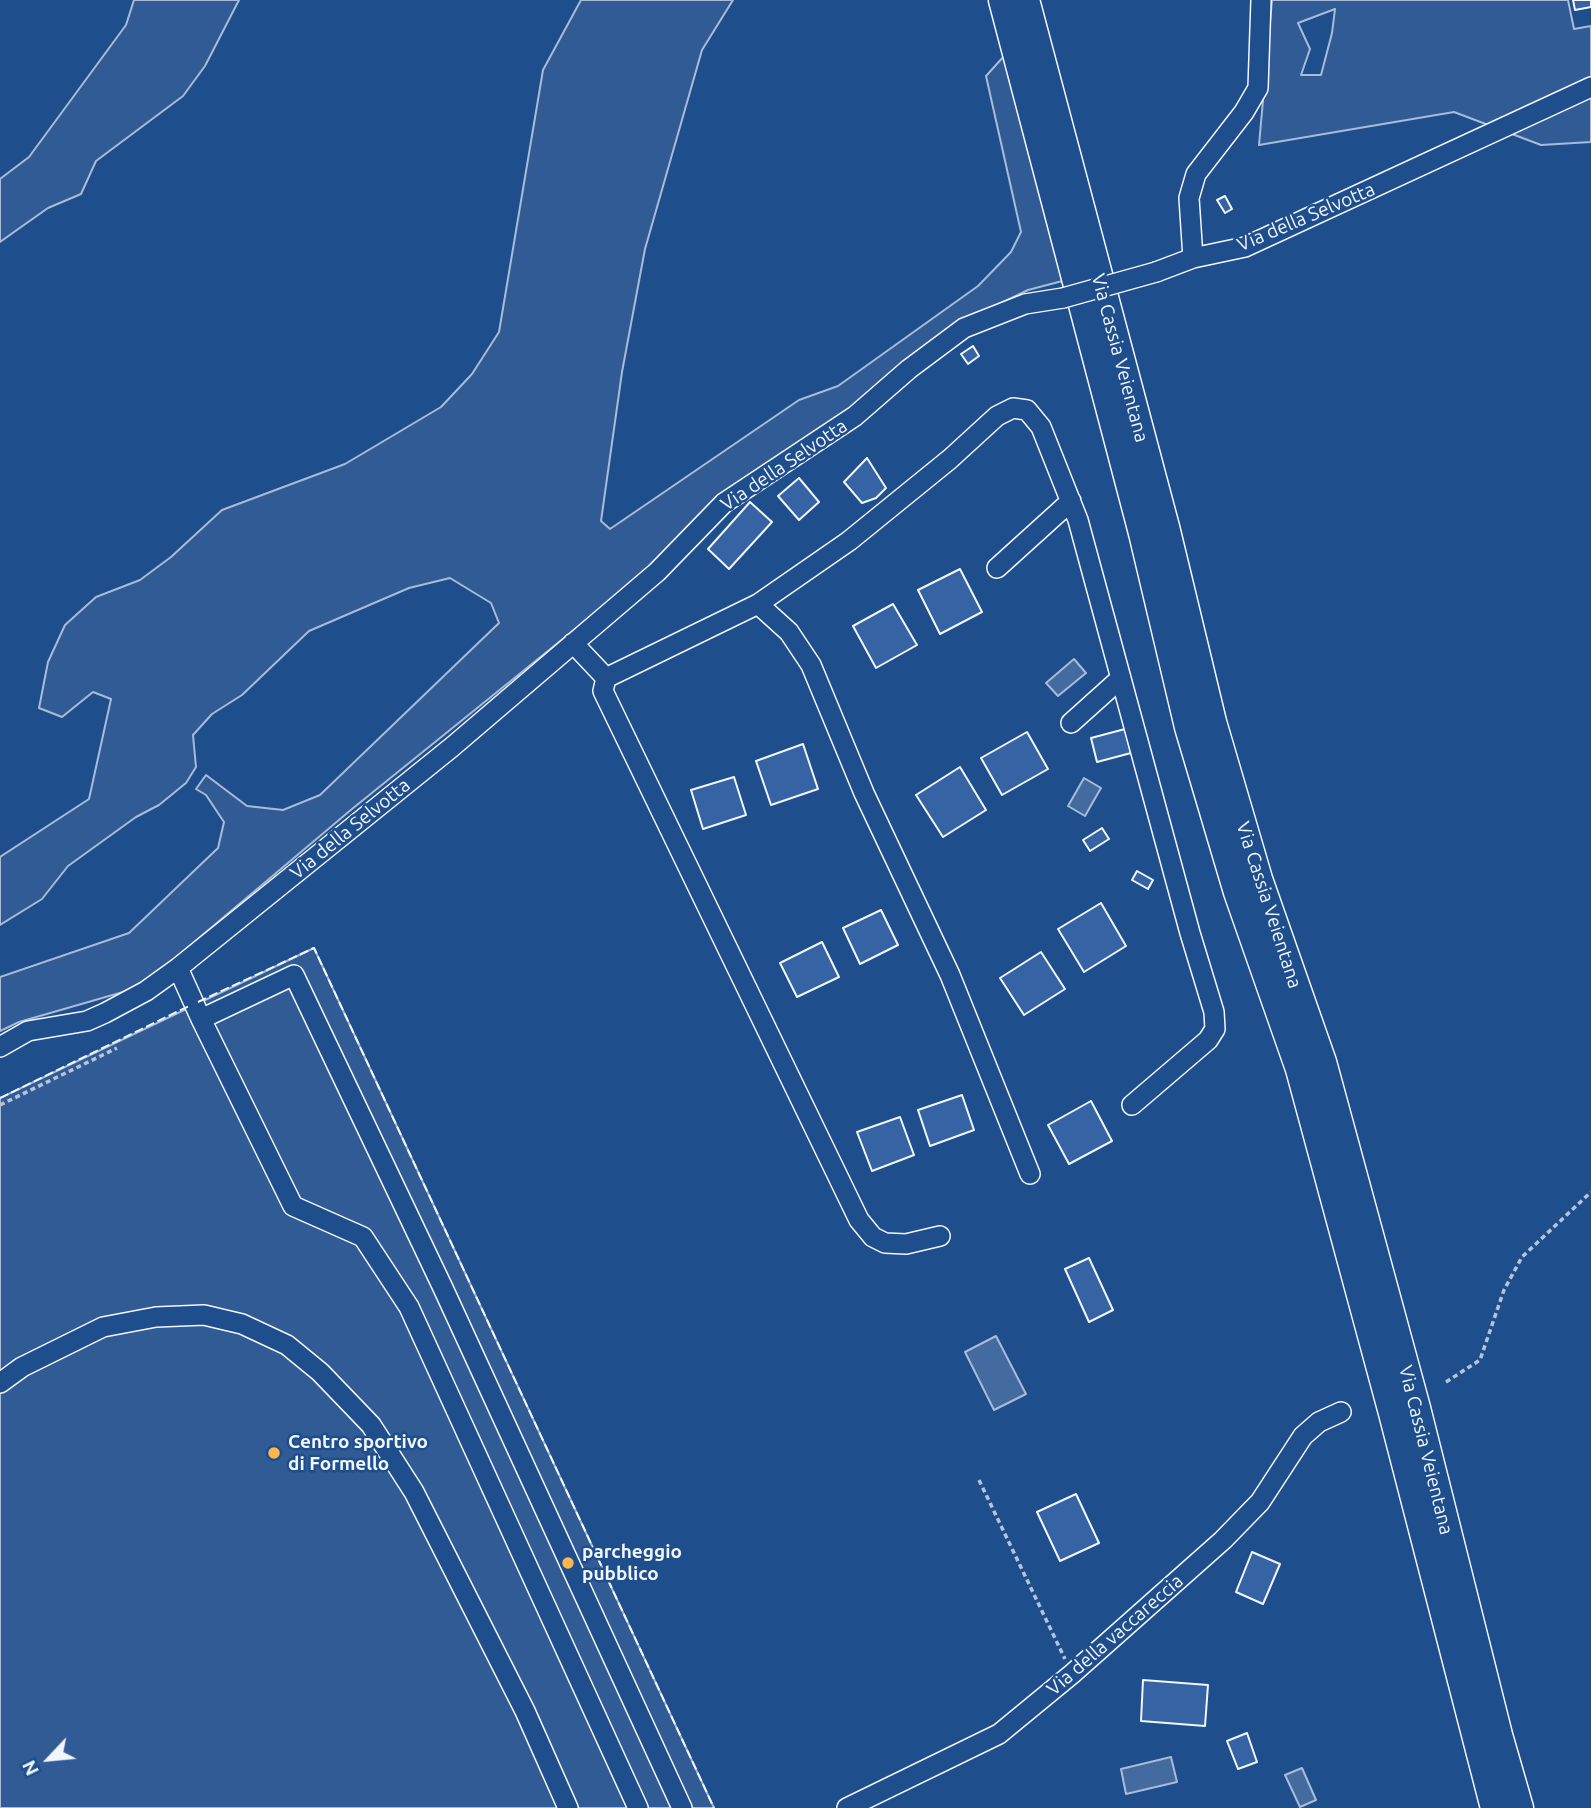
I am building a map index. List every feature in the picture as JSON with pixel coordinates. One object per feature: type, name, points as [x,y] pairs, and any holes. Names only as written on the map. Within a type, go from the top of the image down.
[{"type":"highway","name":"Via Cassia Veientana","points":[[1003,0],[1143,533],[1189,727],[1238,892],[1300,1069],[1495,1808]]},
{"type":"highway","name":"Via Cassia Veientana","points":[[1025,0],[1165,527],[1212,722],[1258,879],[1322,1062],[1416,1408],[1498,1735],[1519,1808]]},
{"type":"street","points":[[1194,258],[1189,198],[1196,174],[1244,112],[1258,88],[1261,0]]},
{"type":"street","name":"Via della Selvotta","points":[[0,1047],[28,1031],[87,1021],[146,991],[178,968],[452,747],[657,572],[724,503],[855,416],[909,369],[964,328],[1025,304],[1063,298],[1156,272],[1194,258],[1245,247],[1591,87]]},
{"type":"street","points":[[606,678],[758,604],[849,541],[950,460],[987,424],[1008,410],[1024,408],[1038,422],[1071,501],[1216,1021],[1203,1045],[1132,1105]]},
{"type":"street","points":[[997,568],[1071,501]]},
{"type":"street","points":[[758,604],[789,632],[811,665],[864,793],[950,975],[1030,1174]]},
{"type":"street","points":[[573,643],[606,678]]},
{"type":"street","points":[[606,678],[603,691],[859,1220],[873,1237],[885,1243],[906,1244],[940,1236]]},
{"type":"street","points":[[1071,723],[1121,678]]},
{"type":"street","points":[[178,968],[293,1206],[363,1237],[409,1307],[638,1808]]},
{"type":"street","points":[[201,1019],[294,975],[443,1288],[682,1808]]},
{"type":"street","points":[[0,1383],[22,1367],[103,1327],[156,1317],[204,1315],[242,1324],[287,1345],[320,1372],[372,1425],[414,1492],[525,1711],[568,1808]]},
{"type":"street","name":"Via della vaccareccia","points":[[847,1808],[999,1734],[1072,1674],[1236,1527],[1260,1502],[1308,1430],[1341,1412]]},
{"type":"path","points":[[0,1105],[117,1048]]},
{"type":"path","points":[[1446,1382],[1480,1360],[1504,1290],[1522,1257],[1591,1192]]},
{"type":"path","points":[[979,1480],[1072,1674]]},
{"type":"shaded area","points":[[134,0],[239,0],[205,66],[183,96],[96,161],[81,194],[48,208],[0,242],[0,179],[29,157],[126,25]]},
{"type":"shaded area","points":[[581,0],[733,0],[702,50],[645,249],[622,372],[601,521],[610,529],[799,400],[838,386],[978,286],[1011,252],[1021,232],[986,76],[1005,55],[1070,279],[1028,290],[958,324],[911,356],[858,408],[651,565],[352,809],[148,981],[123,992],[19,1022],[0,1031],[0,977],[129,933],[218,848],[224,822],[206,795],[196,789],[206,775],[247,806],[283,810],[320,795],[499,623],[491,603],[450,578],[409,588],[309,631],[242,695],[212,714],[193,735],[196,767],[186,783],[159,805],[136,817],[68,866],[42,899],[0,925],[0,857],[89,799],[111,699],[93,692],[62,717],[39,708],[48,662],[65,625],[96,597],[140,580],[171,557],[222,510],[345,464],[441,407],[472,374],[499,332],[543,70]]},
{"type":"shaded area","points":[[1272,0],[1568,0],[1574,29],[1591,26],[1591,142],[1541,145],[1454,112],[1259,145]],"holes":[[[1335,9],[1321,75],[1301,75],[1310,49],[1298,23]]]},
{"type":"shaded area","points":[[1074,659],[1086,673],[1058,696],[1046,683]]},
{"type":"shaded area","points":[[1084,778],[1101,788],[1085,816],[1068,806]]},
{"type":"shaded area","name":"Centro sportivo di Formello","points":[[314,948],[714,1808],[0,1808],[0,1098]]},
{"type":"shaded area","points":[[996,1336],[1026,1394],[994,1410],[965,1352]]},
{"type":"shaded area","points":[[1171,1757],[1177,1782],[1126,1794],[1121,1769]]},
{"type":"shaded area","points":[[1302,1768],[1316,1800],[1300,1807],[1285,1775]]},
{"type":"building","points":[[1573,0],[1591,0],[1591,7],[1575,10]]},
{"type":"building","points":[[1225,196],[1232,209],[1225,213],[1217,200]]},
{"type":"building","points":[[973,346],[979,356],[968,364],[961,354]]},
{"type":"building","points":[[867,458],[886,488],[876,498],[862,503],[844,482]]},
{"type":"building","points":[[799,478],[819,502],[799,520],[778,496]]},
{"type":"building","points":[[750,502],[772,522],[729,569],[708,549]]},
{"type":"building","points":[[960,569],[982,612],[940,634],[918,590]]},
{"type":"building","points":[[893,604],[917,645],[876,668],[853,626]]},
{"type":"building","points":[[1125,729],[1131,753],[1097,762],[1091,738]]},
{"type":"building","points":[[1027,732],[1048,769],[1002,795],[981,758]]},
{"type":"building","points":[[803,744],[818,789],[771,805],[756,761]]},
{"type":"building","points":[[960,767],[986,810],[943,837],[916,795]]},
{"type":"building","points":[[734,777],[746,815],[703,829],[691,790]]},
{"type":"building","points":[[1102,828],[1109,839],[1090,851],[1083,840]]},
{"type":"building","points":[[1137,871],[1153,880],[1148,889],[1132,880]]},
{"type":"building","points":[[1101,903],[1126,946],[1084,972],[1058,929]]},
{"type":"building","points":[[881,910],[898,945],[860,964],[843,928]]},
{"type":"building","points":[[822,942],[839,977],[797,997],[780,963]]},
{"type":"building","points":[[1041,952],[1065,989],[1024,1015],[1000,978]]},
{"type":"building","points":[[962,1095],[974,1130],[930,1146],[918,1110]]},
{"type":"building","points":[[1091,1101],[1112,1141],[1069,1164],[1048,1125]]},
{"type":"building","points":[[900,1117],[914,1155],[872,1171],[857,1132]]},
{"type":"building","points":[[1089,1258],[1113,1310],[1089,1322],[1065,1269]]},
{"type":"building","points":[[1076,1494],[1099,1543],[1060,1561],[1037,1512]]},
{"type":"building","points":[[1252,1552],[1280,1564],[1263,1604],[1236,1592]]},
{"type":"building","points":[[1143,1680],[1208,1685],[1205,1726],[1141,1721]]},
{"type":"building","points":[[1247,1733],[1257,1762],[1238,1769],[1227,1741]]},
{"type":"fence","points":[[198,1002],[314,948],[714,1808]]},
{"type":"fence","points":[[0,1098],[189,1006]]},
{"type":"place","name":"Centro sportivo di Formello","points":[[274,1453]]},
{"type":"place","name":"parcheggio pubblico","points":[[568,1563]]}]
